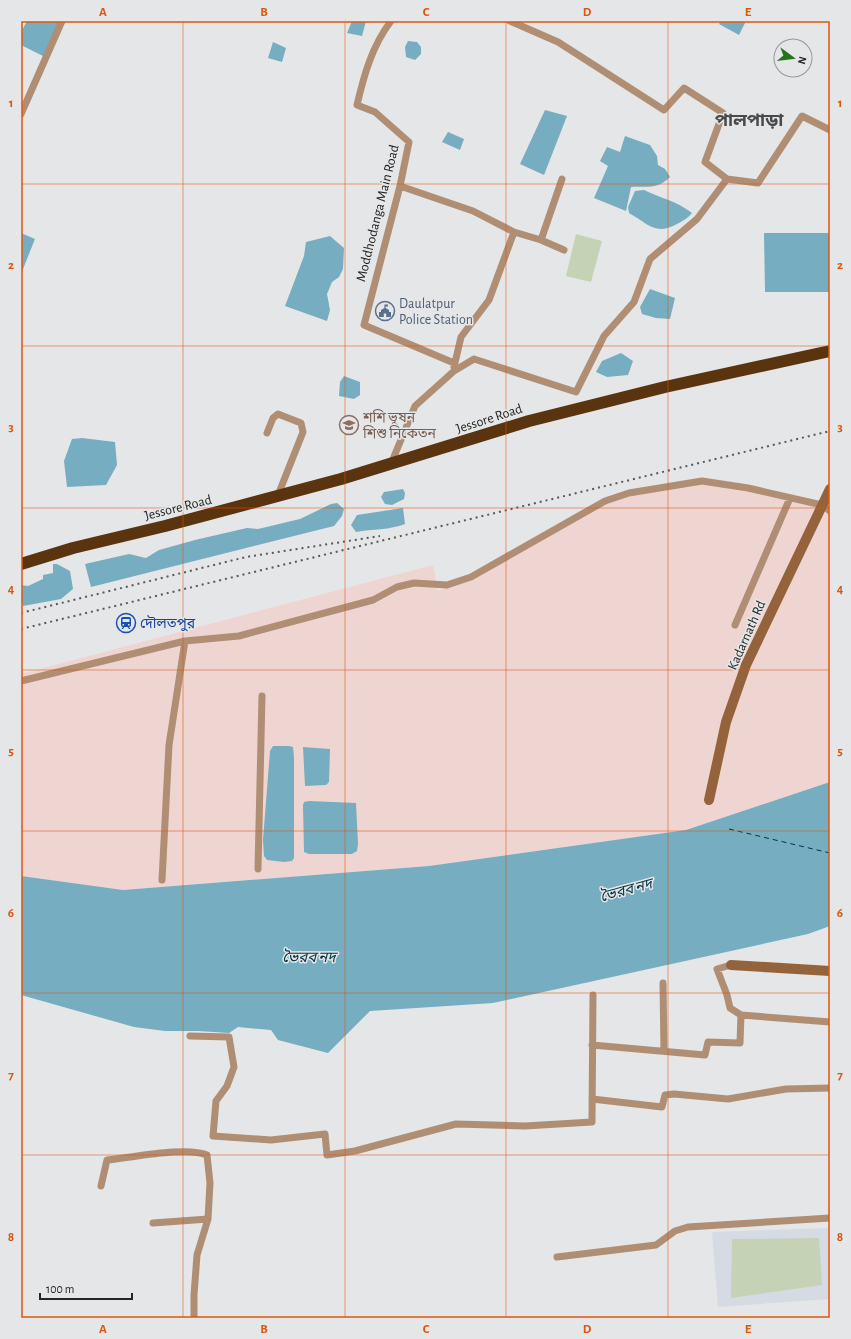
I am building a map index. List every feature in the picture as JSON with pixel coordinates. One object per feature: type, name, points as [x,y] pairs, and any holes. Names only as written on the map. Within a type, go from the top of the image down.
[{"type":"highway","name":"Jessore Road","points":[[21,557],[393,459],[530,414],[830,345]]},
{"type":"highway","name":"Jessore Road","points":[[21,564],[73,548],[165,526],[348,477],[529,421],[665,387],[830,351]]},
{"type":"main road","name":"Kadarnath Rd","points":[[709,800],[726,722],[746,665],[826,508],[830,489]]},
{"type":"main road","points":[[731,965],[830,971]]},
{"type":"street","points":[[21,114],[62,21]]},
{"type":"street","name":"Moddhodanga Main Road","points":[[391,21],[380,35],[364,75],[357,105],[375,112],[409,142],[400,186],[364,325],[454,362]]},
{"type":"street","points":[[510,21],[558,42],[664,110],[684,88],[723,113],[705,162],[727,179],[758,183],[802,116],[830,130]]},
{"type":"street","points":[[541,240],[562,179]]},
{"type":"street","points":[[393,459],[415,406],[454,371],[474,360],[576,392],[604,336],[634,302],[650,259],[697,219],[727,179]]},
{"type":"street","points":[[400,186],[473,211],[514,232],[541,240],[564,250]]},
{"type":"street","points":[[454,371],[454,362],[461,336],[489,300],[514,232]]},
{"type":"street","points":[[266,433],[273,418],[278,414],[301,424],[303,432],[280,490]]},
{"type":"street","points":[[21,681],[185,641],[239,636],[374,600],[397,587],[414,583],[447,585],[465,579],[605,501],[629,493],[702,481],[748,488],[826,508]]},
{"type":"street","points":[[736,625],[790,498]]},
{"type":"street","points":[[162,880],[169,746],[185,641]]},
{"type":"street","points":[[258,869],[262,696]]},
{"type":"street","points":[[731,965],[717,969],[727,994],[730,1008],[741,1015],[830,1022]]},
{"type":"street","points":[[663,983],[664,1051]]},
{"type":"street","points":[[190,1036],[229,1037],[234,1067],[227,1086],[216,1101],[213,1136],[271,1140],[324,1134],[327,1155],[362,1150],[456,1124],[525,1126],[592,1122],[593,995]]},
{"type":"street","points":[[592,1045],[705,1055],[708,1042],[740,1043],[741,1015]]},
{"type":"street","points":[[592,1099],[662,1107],[665,1095],[674,1094],[728,1099],[786,1089],[830,1088]]},
{"type":"street","points":[[101,1186],[107,1160],[194,1152],[206,1154],[210,1183],[208,1219],[197,1255],[194,1318]]},
{"type":"street","points":[[557,1257],[656,1246],[675,1231],[688,1227],[830,1218]]},
{"type":"street","points":[[153,1223],[208,1219]]},
{"type":"shaded area","points":[[712,482],[790,498],[830,513],[830,784],[686,830],[429,866],[123,890],[21,876],[21,674],[433,565],[438,591],[471,577],[605,501]]},
{"type":"shaded area","points":[[830,1228],[830,1299],[718,1307],[712,1232]]},
{"type":"green space","points":[[576,234],[602,241],[591,282],[566,276]]},
{"type":"green space","points":[[819,1238],[822,1285],[731,1298],[732,1239]]},
{"type":"water","points":[[27,21],[60,21],[45,57],[21,45],[21,32]]},
{"type":"water","points":[[352,21],[366,21],[362,36],[347,33]]},
{"type":"water","points":[[721,21],[746,21],[739,35],[719,24]]},
{"type":"water","points":[[408,41],[417,42],[421,47],[421,54],[415,60],[406,57],[405,47]]},
{"type":"water","points":[[273,42],[286,48],[282,62],[268,58]]},
{"type":"water","points":[[545,110],[567,116],[544,175],[520,164]]},
{"type":"water","points":[[448,132],[464,139],[460,150],[442,142]]},
{"type":"water","points":[[625,136],[650,145],[657,156],[658,165],[665,169],[670,177],[656,186],[631,187],[626,211],[594,198],[608,166],[600,161],[607,147],[620,152]]},
{"type":"water","points":[[644,190],[674,203],[692,213],[689,217],[669,227],[657,229],[652,227],[629,213],[628,207],[635,191]]},
{"type":"water","points":[[21,233],[35,239],[21,274]]},
{"type":"water","points":[[764,233],[830,233],[830,292],[765,292]]},
{"type":"water","points":[[330,236],[344,248],[343,269],[339,277],[332,282],[327,294],[330,310],[327,321],[285,306],[304,256],[306,242]]},
{"type":"water","points":[[650,289],[675,298],[670,319],[656,318],[642,314],[640,307]]},
{"type":"water","points":[[621,353],[633,361],[628,375],[607,377],[596,372],[602,361]]},
{"type":"water","points":[[344,376],[360,382],[360,395],[354,399],[339,396],[340,382]]},
{"type":"water","points":[[82,438],[115,442],[117,465],[106,485],[67,487],[64,461],[72,439]]},
{"type":"water","points":[[403,489],[405,493],[404,499],[392,505],[385,504],[381,497],[384,492]]},
{"type":"water","points":[[337,503],[344,509],[342,516],[334,526],[91,587],[85,564],[129,554],[146,558],[159,550],[195,540],[247,528],[258,529],[300,519],[331,504]]},
{"type":"water","points":[[403,508],[405,524],[399,526],[356,532],[351,525],[357,515]]},
{"type":"water","points":[[53,564],[57,564],[70,571],[73,589],[61,599],[23,606],[21,600],[21,585],[28,586],[43,579],[43,575],[53,573]]},
{"type":"water","points":[[273,746],[293,747],[294,858],[292,861],[284,862],[267,860],[264,856],[263,840],[270,751]]},
{"type":"water","points":[[303,747],[330,749],[329,782],[326,785],[305,786]]},
{"type":"water","name":"ভৈরব নদ","points":[[830,782],[830,926],[808,934],[493,1003],[370,1011],[328,1053],[278,1040],[271,1030],[238,1027],[229,1033],[165,1031],[134,1027],[21,995],[21,876],[123,890],[429,866],[686,830]]},
{"type":"water","points":[[304,802],[356,803],[357,851],[352,854],[309,854],[304,852],[303,805]]},
{"type":"ferry route","points":[[729,829],[830,853]]},
{"type":"railway","points":[[21,629],[830,431]]},
{"type":"railway","points":[[21,613],[246,557],[380,536]]},
{"type":"place","name":"Daulatpur Police Station","points":[[385,311]]},
{"type":"place","name":"শশি ভূষন শিশু নিকেতন","points":[[349,425]]},
{"type":"place","name":"দৌলতপুর","points":[[126,623]]},
{"type":"district","name":"পালপাড়া","points":[[749,120]]}]
